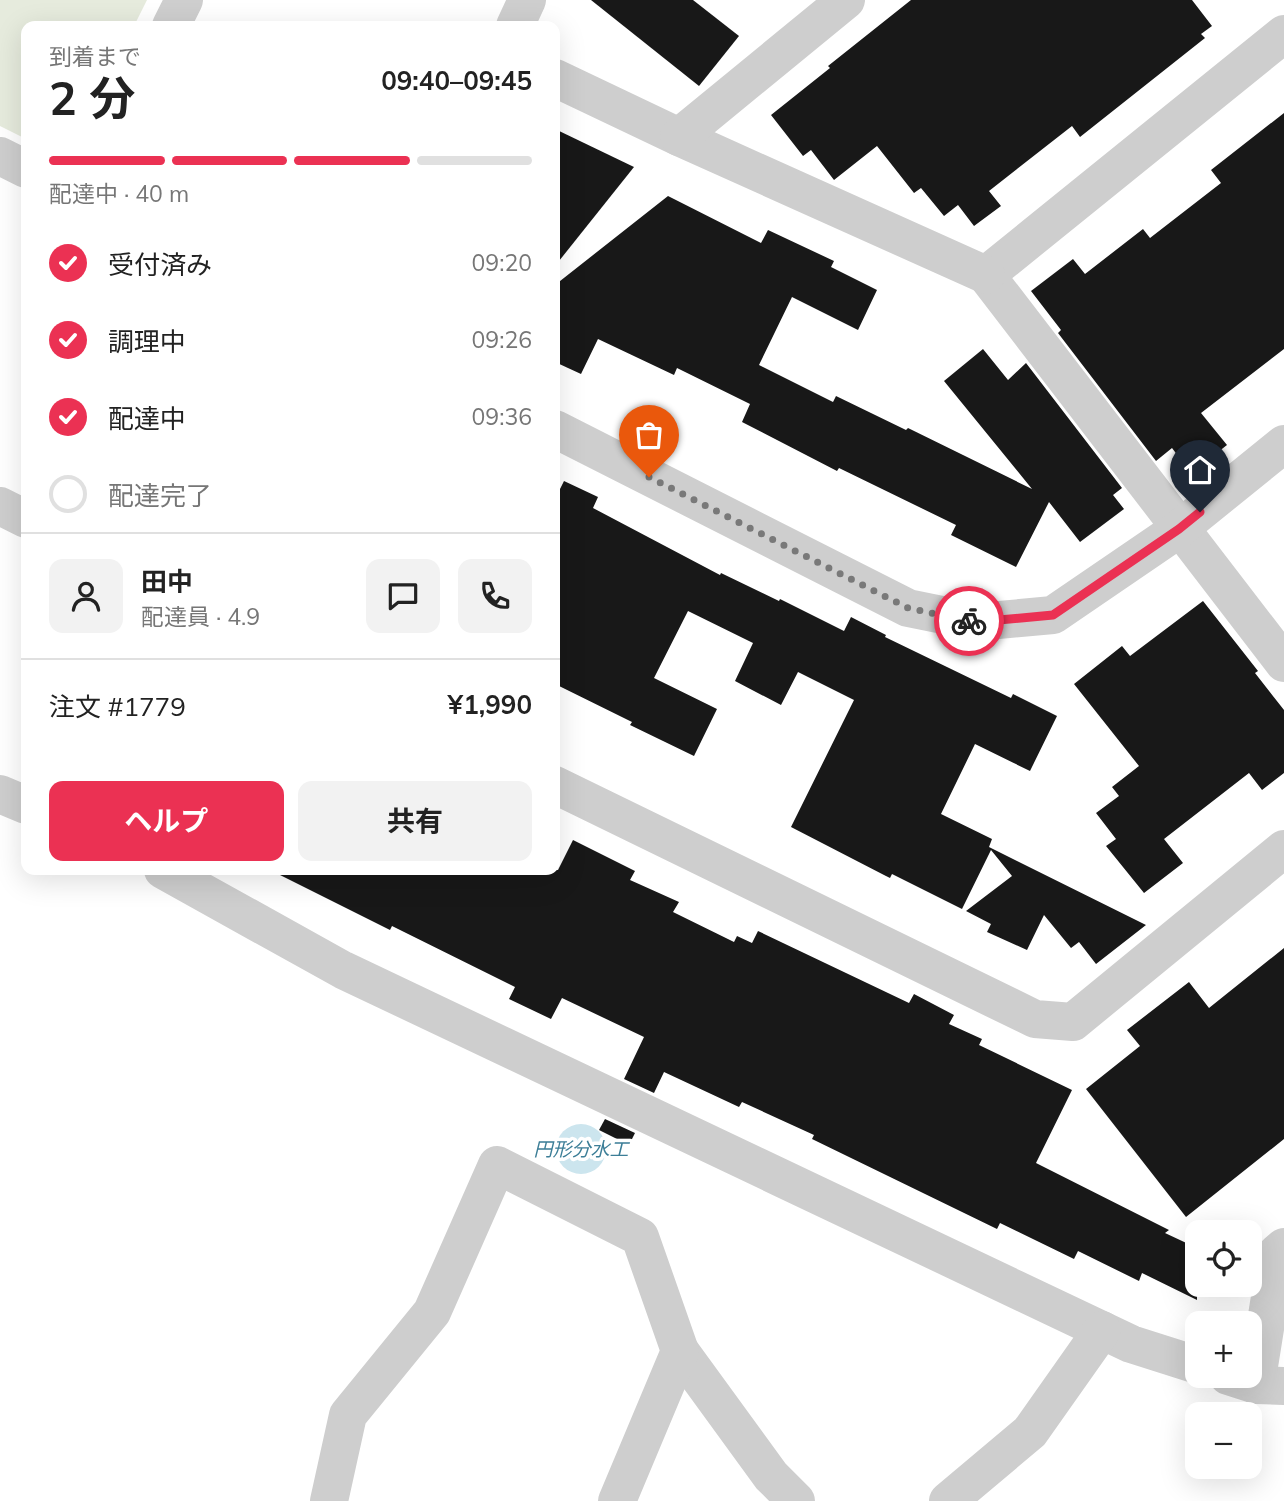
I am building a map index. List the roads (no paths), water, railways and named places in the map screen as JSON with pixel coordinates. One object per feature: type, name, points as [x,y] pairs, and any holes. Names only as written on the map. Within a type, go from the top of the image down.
[{"type":"street","points":[[174,21],[184,0]]},
{"type":"street","points":[[517,21],[527,0]]},
{"type":"street","points":[[679,137],[846,0]]},
{"type":"street","points":[[986,275],[1284,34]]},
{"type":"street","points":[[560,80],[986,275],[1284,663]]},
{"type":"street","points":[[0,156],[21,166]]},
{"type":"street","points":[[560,432],[908,608],[977,622],[1053,615],[1179,529],[1284,444]]},
{"type":"street","points":[[0,506],[21,516]]},
{"type":"street","points":[[560,787],[1035,1019],[1073,1022],[1284,849]]},
{"type":"street","points":[[0,794],[21,803]]},
{"type":"street","points":[[172,875],[343,970],[1131,1344],[1185,1361]]},
{"type":"street","points":[[329,1501],[348,1415],[432,1311],[497,1165],[640,1237],[680,1351],[771,1476],[796,1501]]},
{"type":"street","points":[[1262,1345],[1277,1253],[1284,1247]]},
{"type":"street","points":[[948,1501],[1031,1432],[1102,1330]]},
{"type":"street","points":[[617,1501],[680,1351]]},
{"type":"water","name":"円形分水工","points":[[581,1124],[598,1132],[606,1149],[598,1166],[581,1174],[564,1166],[556,1149],[564,1132]]}]
